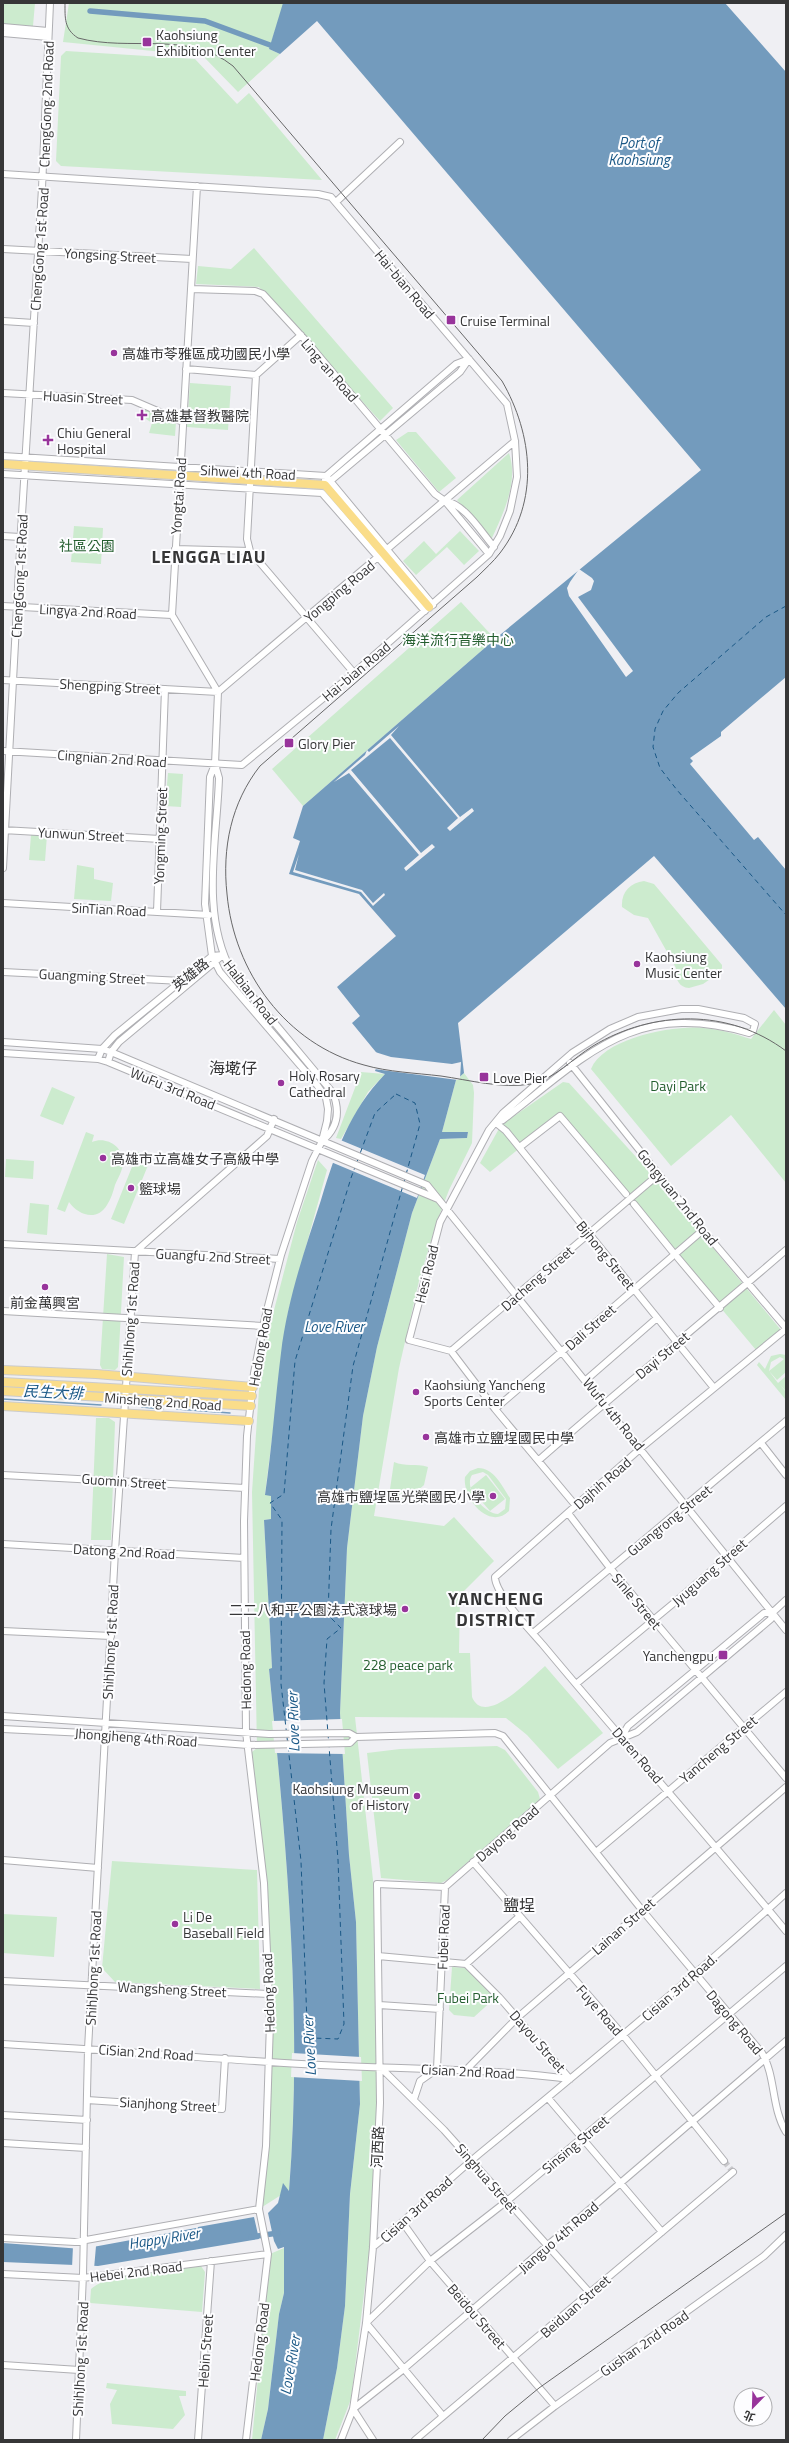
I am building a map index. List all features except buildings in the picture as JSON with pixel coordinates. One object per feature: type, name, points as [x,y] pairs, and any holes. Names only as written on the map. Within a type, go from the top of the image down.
[{"type":"main road","name":"Sihwei 4th Road","points":[[3,464],[25,461],[327,481]]},
{"type":"main road","points":[[327,481],[383,553],[429,608]]},
{"type":"main road","points":[[3,1370],[126,1376],[253,1387]]},
{"type":"main road","name":"Minsheng 2nd Road","points":[[3,1382],[252,1396]]},
{"type":"main road","name":"Minsheng 2nd Road","points":[[3,1391],[251,1406]]},
{"type":"main road","points":[[3,1406],[124,1412],[249,1421]]},
{"type":"street","name":"ChengGong 2nd Road","points":[[43,177],[50,3]]},
{"type":"street","points":[[3,27],[48,34]]},
{"type":"street","points":[[3,33],[48,34]]},
{"type":"street","points":[[336,202],[400,142]]},
{"type":"street","name":"Hai-bian Road","points":[[3,174],[325,195],[336,202],[504,398],[515,441],[517,460],[515,494],[504,526],[489,554],[354,674],[242,765],[215,764]]},
{"type":"street","name":"ChengGong 1st Road","points":[[25,461],[43,177]]},
{"type":"street","name":"Yongtai Road","points":[[172,615],[197,186]]},
{"type":"street","name":"Yongsing Street","points":[[3,249],[192,259]]},
{"type":"street","name":"Ling-an Road","points":[[191,289],[255,291],[263,294],[301,335],[435,494],[445,500],[453,502],[460,508],[494,547]]},
{"type":"street","points":[[3,321],[34,323]]},
{"type":"street","points":[[186,369],[256,374],[301,335]]},
{"type":"street","points":[[383,553],[322,494],[327,481],[380,429],[456,364],[469,359]]},
{"type":"street","points":[[327,481],[460,372],[469,359]]},
{"type":"street","points":[[256,374],[247,539],[250,551],[354,674]]},
{"type":"street","name":"Huasin Street","points":[[3,393],[132,400],[183,422]]},
{"type":"street","name":"Yongping Road","points":[[218,692],[515,441]]},
{"type":"street","name":"Sihwei 4th Road","points":[[3,456],[25,461]]},
{"type":"street","points":[[24,476],[25,461]]},
{"type":"street","name":"Sihwei 4th Road","points":[[3,474],[322,494]]},
{"type":"street","name":"ChengGong 1st Road","points":[[3,868],[6,751],[13,680],[24,476]]},
{"type":"street","name":"Ling-an Road","points":[[445,500],[489,554]]},
{"type":"street","points":[[3,536],[20,536]]},
{"type":"street","points":[[175,549],[250,551]]},
{"type":"street","name":"Lingya 2nd Road","points":[[3,606],[172,615]]},
{"type":"street","points":[[172,615],[218,692],[215,764]]},
{"type":"street","name":"Shengping Street","points":[[3,680],[218,692]]},
{"type":"street","name":"Yongming Street","points":[[157,912],[165,689]]},
{"type":"street","name":"Cingnian 2nd Road","points":[[6,751],[163,762],[215,764]]},
{"type":"street","name":"Haibian Road","points":[[215,764],[210,777],[206,914],[212,956],[215,964],[326,1098],[328,1109],[322,1140]]},
{"type":"street","name":"Haibian Road","points":[[215,764],[219,778],[214,862],[215,915],[223,955],[232,972],[333,1093],[336,1102],[335,1124],[332,1133],[322,1140]]},
{"type":"street","name":"Yunwun Street","points":[[4,830],[160,839]]},
{"type":"street","name":"SinTian Road","points":[[3,903],[215,915]]},
{"type":"street","name":"英雄路","points":[[98,1059],[102,1049],[115,1035],[212,956],[223,955]]},
{"type":"street","name":"英雄路","points":[[108,1062],[111,1052],[119,1042],[215,964],[223,955]]},
{"type":"street","name":"Guangming Street","points":[[3,972],[182,981]]},
{"type":"street","points":[[448,1210],[489,1130],[503,1113],[566,1059],[610,1029],[638,1017],[658,1012],[698,1009],[750,1020],[755,1024],[753,1031],[749,1033],[699,1022],[662,1024],[625,1034],[595,1049],[503,1120],[496,1123]]},
{"type":"street","name":"WuFu 3rd Road","points":[[3,1042],[102,1049],[322,1140]]},
{"type":"street","name":"WuFu 3rd Road","points":[[3,1053],[98,1059],[108,1062],[424,1192]]},
{"type":"street","name":"Gongyuan 2nd Road","points":[[566,1059],[703,1230],[786,1328]]},
{"type":"street","points":[[521,1146],[560,1116],[626,1194]]},
{"type":"street","name":"ShihJhong 1st Road","points":[[76,2440],[84,2250],[88,2049],[124,1398],[135,1252],[267,1136],[274,1119]]},
{"type":"street","name":"Bijhong Street","points":[[496,1123],[506,1131],[714,1388]]},
{"type":"street","name":"Wufu 4th Road","points":[[322,1140],[427,1185],[688,1505],[786,1630]]},
{"type":"street","name":"Hedong Road","points":[[246,2440],[268,2254],[260,2212],[266,2146],[270,2062],[264,1883],[246,1732],[244,1558],[245,1488],[249,1421],[263,1326],[280,1259],[312,1161],[322,1140]]},
{"type":"street","name":"Dacheng Street","points":[[451,1351],[518,1296],[659,1174]]},
{"type":"street","name":"Wufu 4th Road","points":[[424,1192],[439,1200]]},
{"type":"street","points":[[634,1204],[672,1251]]},
{"type":"street","name":"Hesi Road","points":[[448,1210],[440,1222],[409,1340],[451,1351]]},
{"type":"street","name":"Dali Street","points":[[495,1408],[703,1230]]},
{"type":"street","name":"Guangfu 2nd Street","points":[[3,1244],[280,1259]]},
{"type":"street","name":"Dayi Street","points":[[539,1460],[677,1342],[720,1308],[786,1250]]},
{"type":"street","points":[[678,1258],[720,1308]]},
{"type":"street","points":[[3,1311],[263,1326]]},
{"type":"street","points":[[586,1380],[657,1318]]},
{"type":"street","name":"Dajhih Road","points":[[494,1577],[641,1448],[786,1328]]},
{"type":"street","points":[[451,1351],[495,1408],[576,1506]]},
{"type":"street","name":"Guangrong Street","points":[[533,1633],[688,1505],[786,1421]]},
{"type":"street","points":[[761,1443],[786,1475]]},
{"type":"street","name":"Guomin Street","points":[[3,1475],[245,1488]]},
{"type":"street","name":"Jyuguang Street","points":[[576,1684],[786,1506]]},
{"type":"street","name":"Sinle Street","points":[[568,1513],[610,1568],[786,1778]]},
{"type":"street","name":"Datong 2nd Road","points":[[3,1544],[244,1558]]},
{"type":"street","name":"Daren Road","points":[[494,1577],[497,1587],[533,1633],[668,1790],[786,1931]]},
{"type":"street","name":"Dayong Road","points":[[622,1736],[628,1726],[764,1613],[772,1612],[786,1600]]},
{"type":"street","name":"Dayong Road","points":[[445,1887],[610,1743],[622,1736],[637,1732],[771,1619],[772,1612]]},
{"type":"street","points":[[3,1631],[111,1636]]},
{"type":"street","name":"Yancheng Street","points":[[596,1852],[786,1692]]},
{"type":"street","name":"Jhongjheng 4th Road","points":[[3,1716],[269,1734],[344,1733],[356,1737],[350,1743],[248,1745],[106,1734],[3,1729]]},
{"type":"street","points":[[356,1737],[495,1733],[503,1736],[550,1795]]},
{"type":"street","name":"Lainan Street","points":[[465,2070],[517,2018],[568,1973],[715,1846],[786,1787]]},
{"type":"street","name":"Dagong Road","points":[[550,1795],[642,1910],[765,2059],[776,2110],[786,2132]]},
{"type":"street","points":[[3,1860],[98,1868]]},
{"type":"street","name":"Fuye Road","points":[[473,1862],[623,2035],[724,2161]]},
{"type":"street","name":"河西路","points":[[353,2409],[366,2323],[373,2247],[380,2103],[376,1884],[445,1887]]},
{"type":"street","name":"Fubei Road","points":[[437,2069],[445,1887]]},
{"type":"street","name":"Cisian 3rd Road.","points":[[570,2079],[786,1894]]},
{"type":"street","points":[[378,1956],[466,1964],[520,1916]]},
{"type":"street","name":"Dayou Street","points":[[466,1964],[517,2018],[570,2079]]},
{"type":"street","name":"Sinsing Street","points":[[366,2323],[430,2262],[507,2201],[786,1966]]},
{"type":"street","name":"Wangsheng Street","points":[[3,1980],[268,1994]]},
{"type":"street","points":[[379,2005],[440,2009]]},
{"type":"street","name":"Jianguo 4th Road","points":[[353,2409],[404,2368],[786,2041]]},
{"type":"street","name":"CiSian 2nd Road","points":[[3,2044],[270,2062],[364,2066]]},
{"type":"street","name":"Sianjhong Street","points":[[87,2100],[222,2108],[225,2058]]},
{"type":"street","name":"Cisian 2nd Road","points":[[364,2066],[525,2073],[570,2079]]},
{"type":"street","name":"Singhua Street","points":[[380,2067],[414,2099],[590,2293]]},
{"type":"street","points":[[414,2099],[420,2081],[437,2069]]},
{"type":"street","name":"Cisian 3rd Road","points":[[373,2247],[403,2223],[471,2161],[570,2079]]},
{"type":"street","points":[[548,2098],[662,2232]]},
{"type":"street","points":[[3,2115],[87,2120]]},
{"type":"street","points":[[3,2144],[86,2148]]},
{"type":"street","name":"Beiduan Street","points":[[415,2440],[733,2172]]},
{"type":"street","points":[[3,2238],[84,2240],[260,2212]]},
{"type":"street","name":"Beidou Street","points":[[403,2223],[430,2262],[554,2406]]},
{"type":"street","points":[[776,2246],[786,2235]]},
{"type":"street","points":[[776,2246],[786,2243]]},
{"type":"street","name":"Gushan 2nd Road","points":[[511,2440],[554,2406],[697,2306],[776,2246]]},
{"type":"street","name":"Hebei 2nd Road","points":[[3,2274],[83,2276],[211,2262],[268,2254]]},
{"type":"street","name":"Hebin Street","points":[[198,2440],[211,2262]]},
{"type":"street","points":[[366,2323],[443,2416]]},
{"type":"street","points":[[3,2365],[79,2370]]},
{"type":"street","points":[[341,2440],[353,2409]]},
{"type":"street","points":[[353,2409],[373,2440]]},
{"type":"green space","points":[[3,3],[35,3],[33,26],[3,24]]},
{"type":"green space","points":[[69,3],[284,3],[269,49],[280,54],[238,92],[203,56],[63,42]]},
{"type":"green space","points":[[66,51],[195,59],[237,104],[249,93],[322,180],[61,166],[56,161],[61,56]]},
{"type":"green space","points":[[254,248],[393,408],[380,421],[259,287],[196,284],[198,266],[231,269]]},
{"type":"green space","points":[[190,383],[231,386],[228,430],[187,427]]},
{"type":"green space","points":[[145,409],[176,422],[175,436],[149,433],[152,423],[146,419]]},
{"type":"green space","points":[[408,432],[416,432],[456,478],[439,492],[396,440]]},
{"type":"green space","points":[[509,453],[512,464],[511,486],[505,509],[491,540],[457,500]]},
{"type":"green space","name":"社區公園","points":[[74,526],[103,528],[101,564],[71,562]]},
{"type":"green space","points":[[460,531],[479,551],[464,565],[447,547],[416,575],[403,561],[424,541],[436,554]]},
{"type":"green space","name":"海洋流行音樂中心","points":[[461,602],[495,639],[303,806],[272,769]]},
{"type":"green space","points":[[168,773],[183,774],[181,807],[165,806]]},
{"type":"green space","points":[[31,835],[47,835],[45,861],[29,860]]},
{"type":"green space","points":[[77,865],[94,868],[94,879],[113,883],[111,901],[74,899]]},
{"type":"green space","points":[[644,881],[654,884],[722,965],[722,971],[703,984],[689,988],[680,984],[676,975],[676,968],[648,918],[634,915],[622,907],[623,897],[627,889],[639,882]]},
{"type":"green space","name":"Dayi Park","points":[[774,1010],[786,1025],[786,1183],[731,1115],[671,1166],[591,1069],[598,1058],[610,1049],[624,1042],[658,1031],[703,1028],[751,1039]]},
{"type":"green space","points":[[361,1072],[385,1074],[368,1092],[341,1139],[336,1138]]},
{"type":"green space","name":"228 peace park","points":[[464,1073],[473,1085],[474,1093],[472,1143],[449,1190],[436,1224],[419,1281],[399,1368],[374,1516],[444,1526],[454,1517],[494,1561],[460,1595],[459,1653],[470,1653],[472,1697],[478,1705],[487,1707],[508,1698],[545,1666],[603,1733],[558,1769],[527,1735],[506,1718],[355,1717],[374,1889],[379,2103],[371,2237],[351,2399],[335,2440],[323,2440],[337,2368],[345,2306],[350,2194],[360,2104],[356,1922],[349,1855],[340,1713],[347,1548],[363,1416],[377,1347],[412,1213],[440,1139],[467,1138],[468,1132],[442,1132],[456,1080]]},
{"type":"green space","points":[[563,1082],[569,1083],[656,1179],[781,1330],[756,1350],[560,1116],[490,1172],[480,1163],[501,1125]]},
{"type":"green space","points":[[52,1087],[75,1097],[63,1125],[40,1116]]},
{"type":"green space","points":[[86,1132],[94,1135],[92,1142],[97,1140],[108,1141],[117,1147],[122,1156],[123,1162],[121,1171],[108,1203],[98,1214],[93,1215],[82,1213],[73,1207],[69,1202],[65,1212],[57,1209]]},
{"type":"green space","name":"籃球場","points":[[138,1152],[151,1158],[124,1224],[111,1219]]},
{"type":"green space","points":[[6,1159],[34,1161],[33,1179],[5,1177]]},
{"type":"green space","points":[[318,1160],[327,1170],[288,1312],[265,1494],[271,1495],[271,1519],[264,1520],[272,1669],[269,1670],[291,1930],[294,2060],[293,2125],[289,2190],[259,2209],[270,2083],[264,1883],[265,1863],[252,1760],[252,1752],[257,1748],[252,1492],[261,1360],[297,1222]]},
{"type":"green space","points":[[30,1203],[49,1205],[47,1235],[27,1233]]},
{"type":"green space","points":[[107,1254],[124,1257],[118,1367],[115,1370],[102,1369],[100,1365]]},
{"type":"green space","points":[[780,1354],[786,1355],[786,1372],[777,1380],[769,1371],[778,1383],[786,1376],[786,1391],[780,1385],[786,1392],[786,1400],[757,1365],[759,1362],[765,1369],[771,1356]],"holes":[[[780,1357],[784,1359],[769,1371],[771,1362]]]},
{"type":"green space","points":[[96,1418],[109,1418],[115,1422],[111,1540],[91,1540]]},
{"type":"green space","points":[[394,1462],[428,1467],[424,1485],[415,1493],[412,1500],[400,1499],[390,1489]]},
{"type":"green space","points":[[478,1468],[484,1469],[489,1471],[497,1478],[510,1498],[509,1511],[501,1516],[493,1517],[485,1515],[478,1509],[472,1502],[465,1485],[465,1477],[470,1471]],"holes":[[[483,1472],[488,1475],[506,1499],[505,1509],[498,1514],[487,1510],[477,1500],[470,1487],[472,1475]]]},
{"type":"green space","points":[[486,1475],[505,1499],[490,1511],[470,1488]]},
{"type":"green space","points":[[497,1746],[505,1750],[538,1792],[540,1799],[447,1880],[441,1883],[381,1878],[367,1753],[400,1749]]},
{"type":"green space","name":"Li De Baseball Field","points":[[112,1861],[257,1870],[260,1989],[115,1982],[102,1968]]},
{"type":"green space","points":[[3,1914],[57,1917],[54,1957],[3,1953]]},
{"type":"green space","name":"Fubei Park","points":[[452,1967],[467,1968],[495,1998],[474,2017],[454,2015],[449,2010]]},
{"type":"green space","points":[[284,2248],[284,2293],[279,2314],[268,2409],[261,2440],[252,2440],[270,2254]]},
{"type":"green space","points":[[201,2266],[205,2272],[202,2312],[90,2303],[91,2289],[100,2283],[113,2278],[143,2272]]},
{"type":"green space","points":[[107,2383],[186,2391],[186,2396],[179,2396],[185,2415],[173,2429],[112,2424],[110,2404],[117,2390],[106,2388]]},
{"type":"water","name":"Port of Kaohsiung","points":[[283,3],[725,3],[786,72],[786,677],[721,732],[721,736],[690,758],[693,761],[690,764],[754,840],[758,837],[786,870],[786,1009],[654,856],[458,1023],[464,1073],[456,1080],[442,1132],[468,1132],[467,1138],[440,1139],[412,1213],[377,1347],[363,1416],[347,1548],[340,1713],[349,1855],[356,1922],[360,2104],[350,2194],[345,2306],[337,2368],[323,2440],[261,2440],[268,2409],[279,2314],[284,2293],[284,2247],[278,2249],[274,2241],[268,2213],[278,2203],[283,2183],[289,2191],[293,2125],[294,2060],[291,1930],[269,1669],[272,1668],[264,1520],[271,1519],[271,1496],[265,1495],[284,1334],[297,1275],[332,1165],[345,1133],[362,1103],[385,1074],[375,1071],[380,1057],[352,1023],[360,1016],[337,987],[396,936],[359,894],[289,874],[300,841],[293,838],[303,806],[495,639],[701,470],[317,21],[280,54],[269,49]]},
{"type":"water","points":[[254,2217],[259,2239],[98,2266],[3,2262],[3,2243],[82,2249],[196,2228],[197,2230],[198,2227]]},
{"type":"pier","points":[[579,569],[594,581],[591,590],[578,597],[633,671],[626,677],[569,596],[567,588]]},
{"type":"pier","points":[[399,726],[391,735],[460,817],[472,808],[474,811],[450,831],[447,828],[458,818],[390,738],[351,770],[421,853],[432,844],[435,847],[406,871],[404,868],[419,855],[349,773],[334,782],[365,755],[367,750],[369,752]]},
{"type":"pier","points":[[299,854],[295,870],[362,890],[373,903],[384,893],[385,895],[373,906],[361,892],[293,872]]},
{"type":"pier","points":[[375,1052],[391,1057],[452,1064],[461,1062],[460,1079],[458,1080],[374,1069],[377,1058]]},
{"type":"pier","points":[[338,1139],[425,1175],[417,1198],[331,1162]]},
{"type":"pier","points":[[342,1719],[345,1754],[275,1753],[272,1721]]},
{"type":"pier","points":[[292,2053],[361,2057],[362,2081],[291,2077]]},
{"type":"pier","points":[[73,2246],[96,2246],[94,2269],[72,2268]]},
{"type":"waterway","points":[[90,11],[205,21],[270,45]]},
{"type":"waterway","name":"民生大排","points":[[3,1399],[101,1405]]},
{"type":"waterway","name":"民生大排","points":[[142,1407],[163,1409]]},
{"type":"waterway","name":"民生大排","points":[[177,1409],[230,1413]]},
{"type":"waterway","name":"Happy River","points":[[251,2237],[278,2233]]},
{"type":"ferry route","points":[[786,606],[766,617],[678,693],[663,711],[655,729],[653,747],[660,768],[677,790],[786,915]]},
{"type":"ferry route","points":[[396,1094],[415,1103],[420,1124],[353,1366],[331,1529],[328,1615],[341,1628],[327,1639],[324,1683],[338,1860],[344,2024],[338,2039],[313,2038],[307,2023],[301,1861],[281,1684],[282,1520],[270,1503],[284,1494],[295,1361],[351,1178],[375,1113],[396,1094]]},
{"type":"tunnel","points":[[724,2161],[733,2172]]},
{"type":"tram line","points":[[65,3],[66,23],[73,35],[78,38],[98,42],[178,45],[197,48],[216,55],[233,66],[502,381],[520,423],[526,445],[528,468],[522,512],[513,533],[500,553],[477,577],[260,766],[242,795],[235,811],[228,843],[226,860],[227,894],[232,923],[240,951],[253,977],[269,1001],[288,1022],[311,1040],[336,1055],[364,1065],[383,1069],[497,1085],[531,1084],[548,1078],[593,1046],[616,1034],[665,1020],[691,1019],[716,1021],[740,1027],[764,1037],[786,1051]]},
{"type":"tram line","points":[[482,2440],[505,2416],[539,2388],[786,2213]]},
{"type":"place","name":"Kaohsiung Exhibition Center","points":[[147,42]]},
{"type":"place","name":"Cruise Terminal","points":[[451,320]]},
{"type":"place","name":"高雄市苓雅區成功國民小學","points":[[114,353]]},
{"type":"place","name":"高雄基督教醫院","points":[[142,415]]},
{"type":"place","name":"Chiu General Hospital","points":[[48,440]]},
{"type":"place","name":"Glory Pier","points":[[289,743]]},
{"type":"place","name":"Kaohsiung Music Center","points":[[637,964]]},
{"type":"place","name":"Love Pier","points":[[484,1077]]},
{"type":"place","name":"Holy Rosary Cathedral","points":[[281,1083]]},
{"type":"place","name":"高雄市立高雄女子高級中學","points":[[103,1158]]},
{"type":"place","name":"籃球場","points":[[131,1188]]},
{"type":"place","name":"前金萬興宮","points":[[45,1287]]},
{"type":"place","name":"Kaohsiung Yancheng Sports Center","points":[[416,1392]]},
{"type":"place","name":"高雄市立鹽埕國民中學","points":[[426,1437]]},
{"type":"place","name":"高雄市鹽埕區光榮國民小學","points":[[493,1496]]},
{"type":"place","name":"二二八和平公園法式滾球場","points":[[405,1609]]},
{"type":"place","name":"Yanchengpu","points":[[723,1655]]},
{"type":"place","name":"Kaohsiung Museum of History","points":[[417,1796]]},
{"type":"place","name":"Li De Baseball Field","points":[[175,1924]]},
{"type":"district","name":"LENGGA LIAU","points":[[209,556]]},
{"type":"district","name":"海墘仔","points":[[233,1068]]},
{"type":"district","name":"YANCHENG DISTRICT","points":[[496,1608]]},
{"type":"district","name":"鹽埕","points":[[519,1905]]},
{"type":"water label","name":"Love River","points":[[334,1326]]},
{"type":"water label","name":"Love River","points":[[293,1722]]},
{"type":"water label","name":"Love River","points":[[309,2046]]},
{"type":"water label","name":"Love River","points":[[290,2365]]}]
